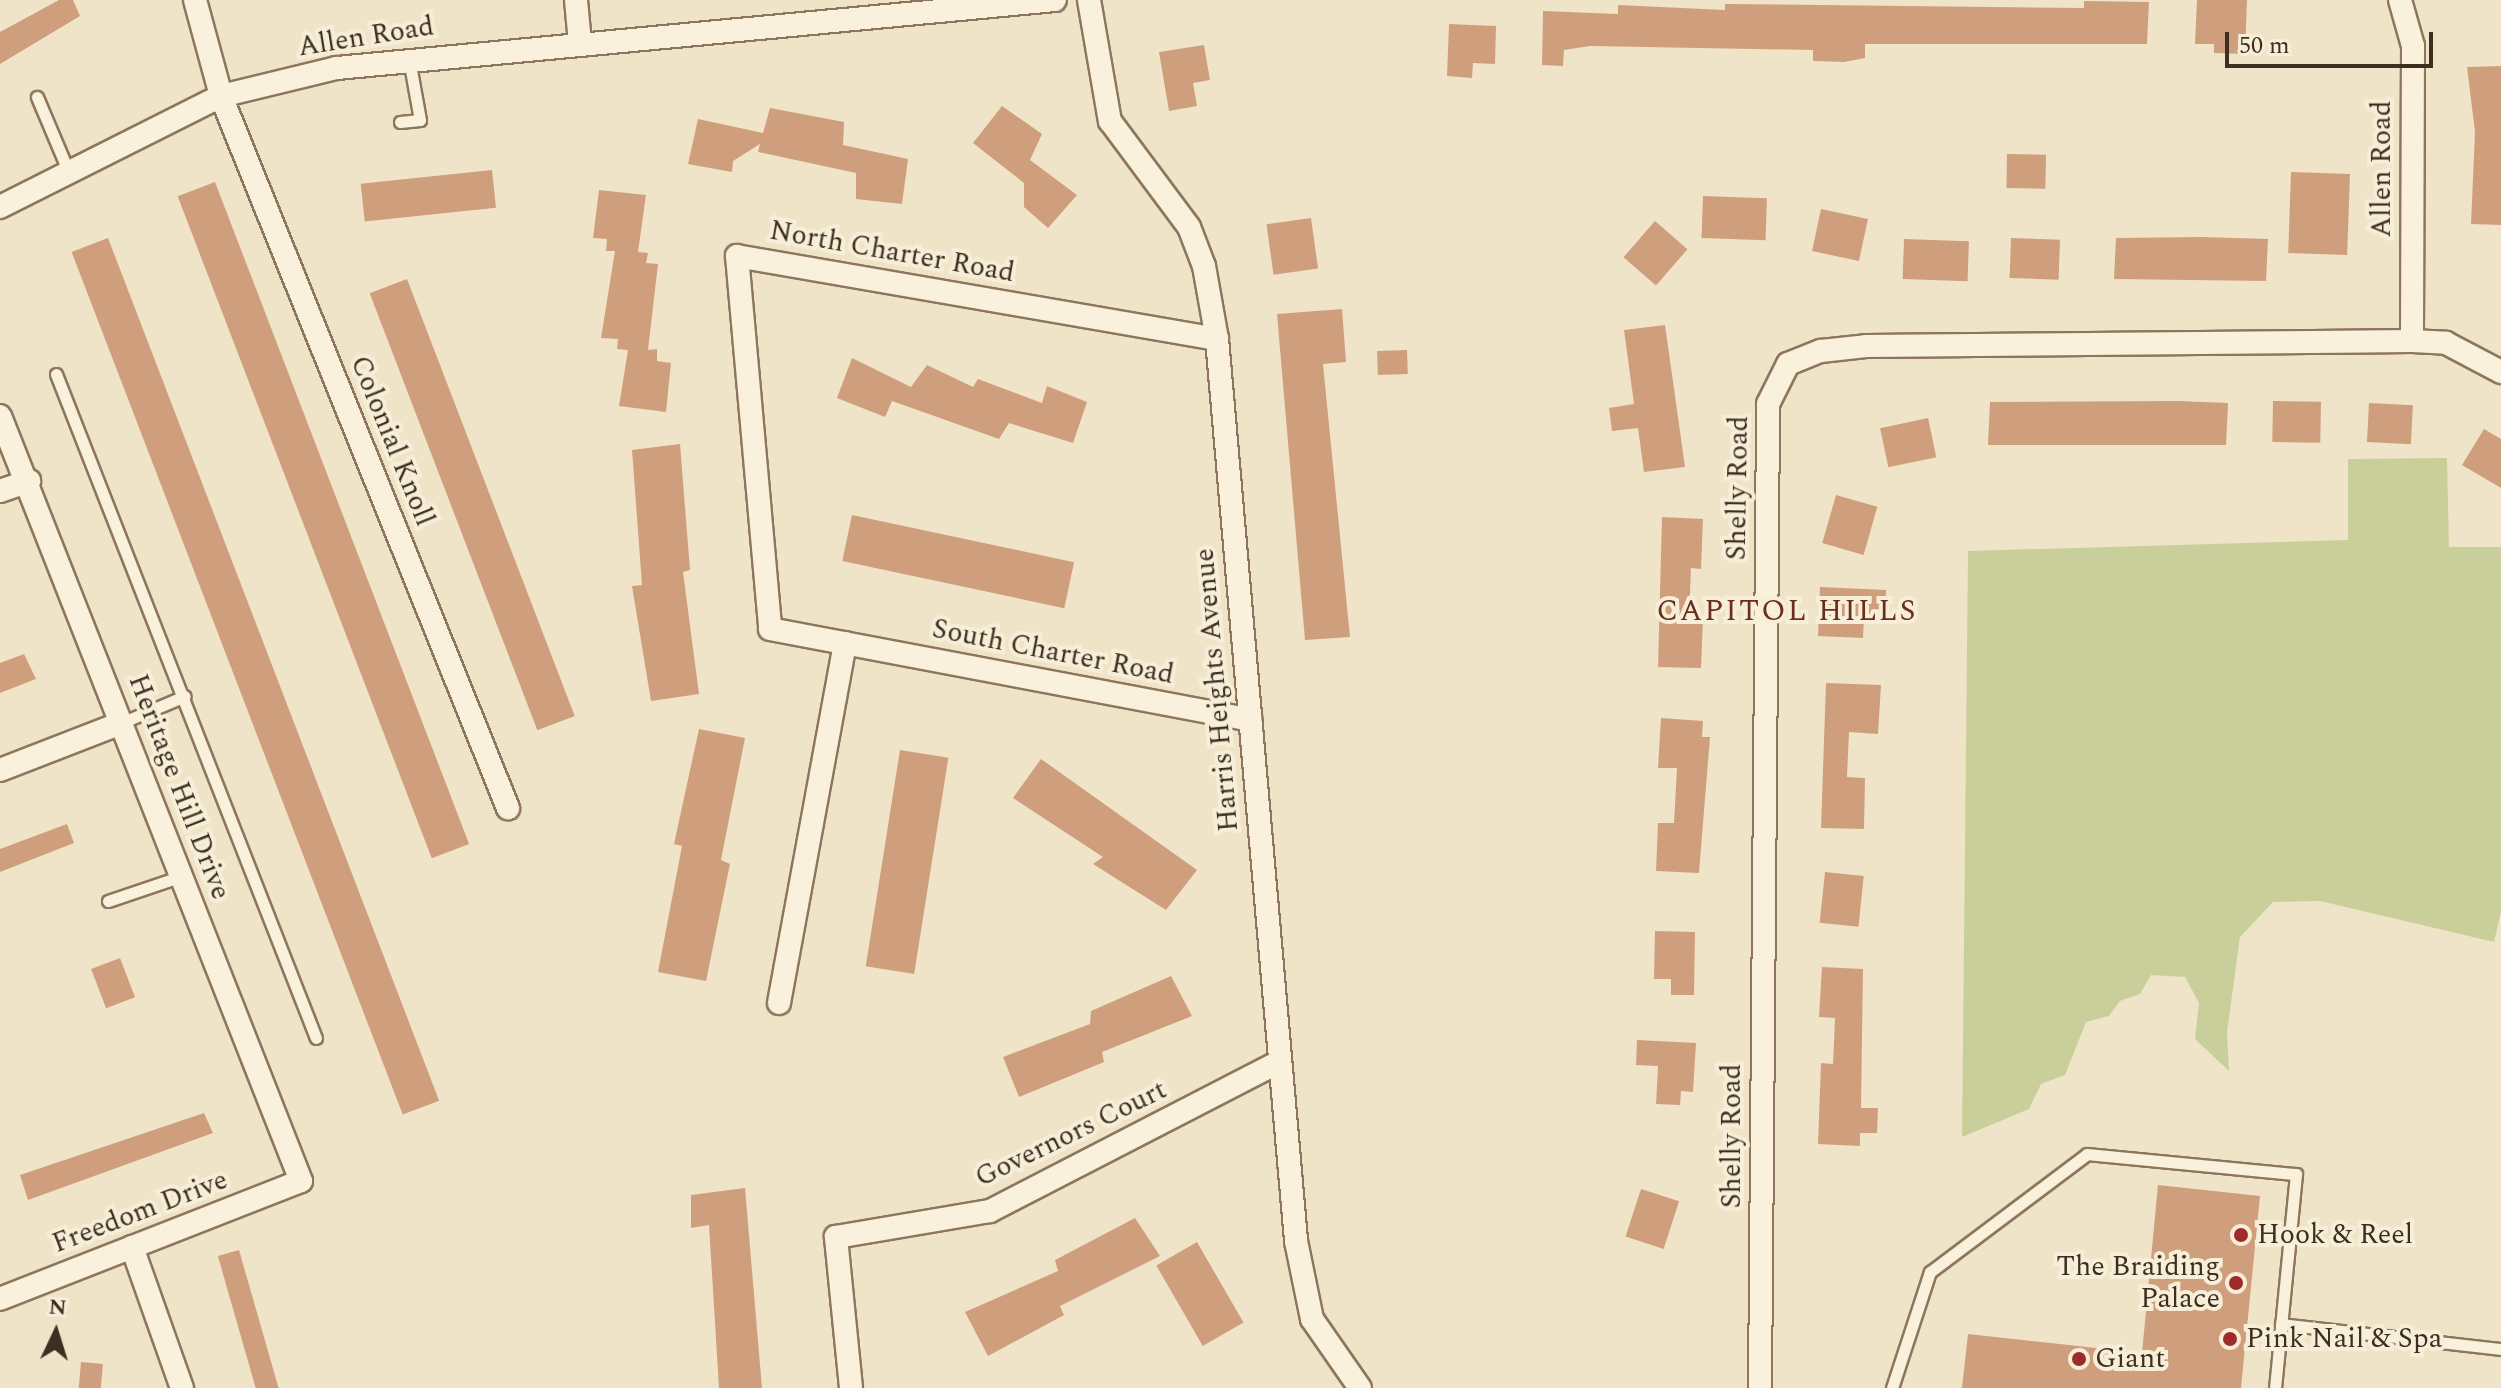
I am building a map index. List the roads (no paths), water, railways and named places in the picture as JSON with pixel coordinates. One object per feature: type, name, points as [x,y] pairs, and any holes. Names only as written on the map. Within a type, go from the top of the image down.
[{"type":"street","name":"Colonial Knoll","points":[[195,0],[221,96],[508,808]]},
{"type":"street","points":[[576,0],[580,43]]},
{"type":"street","name":"Allen Road","points":[[0,207],[67,168],[221,96],[409,59],[1055,0]]},
{"type":"street","name":"Harris Heights Avenue","points":[[1089,0],[1110,121],[1189,227],[1204,266],[1217,339],[1280,1061],[1304,1289],[1325,1345],[1360,1388]]},
{"type":"street","name":"Allen Road","points":[[2400,0],[2413,46],[2412,341]]},
{"type":"street","name":"North Charter Road","points":[[770,629],[737,256],[1217,339]]},
{"type":"street","name":"Shelly Road","points":[[1760,1388],[1768,404],[1788,364],[1821,351],[1866,346],[2412,341],[2446,343],[2501,372]]},
{"type":"street","name":"Heritage Hill Drive","points":[[0,416],[29,481],[301,1181]]},
{"type":"street","points":[[0,491],[29,481]]},
{"type":"street","name":"South Charter Road","points":[[770,629],[1250,720]]},
{"type":"street","points":[[779,1003],[845,643]]},
{"type":"street","points":[[0,770],[121,723]]},
{"type":"street","name":"Governors Court","points":[[851,1388],[836,1237],[990,1211],[1280,1061]]},
{"type":"street","name":"Freedom Drive","points":[[0,1299],[301,1181]]},
{"type":"street","points":[[132,1247],[182,1388]]},
{"type":"lane","points":[[400,122],[420,120],[409,59]]},
{"type":"lane","points":[[37,97],[67,168]]},
{"type":"lane","points":[[56,374],[185,696],[316,1038]]},
{"type":"lane","points":[[121,723],[185,696]]},
{"type":"lane","points":[[108,901],[182,876]]},
{"type":"lane","points":[[1892,1388],[1930,1272],[2087,1154],[2296,1174],[2275,1388]]},
{"type":"lane","points":[[2281,1324],[2501,1349]]},
{"type":"place","name":"Hook & Reel","points":[[2241,1235]]},
{"type":"place","name":"The Braiding Palace","points":[[2236,1283]]},
{"type":"place","name":"Pink Nail & Spa","points":[[2230,1339]]},
{"type":"place","name":"Giant","points":[[2079,1359]]},
{"type":"district","name":"CAPITOL HILLS","points":[[1787,611]]}]
